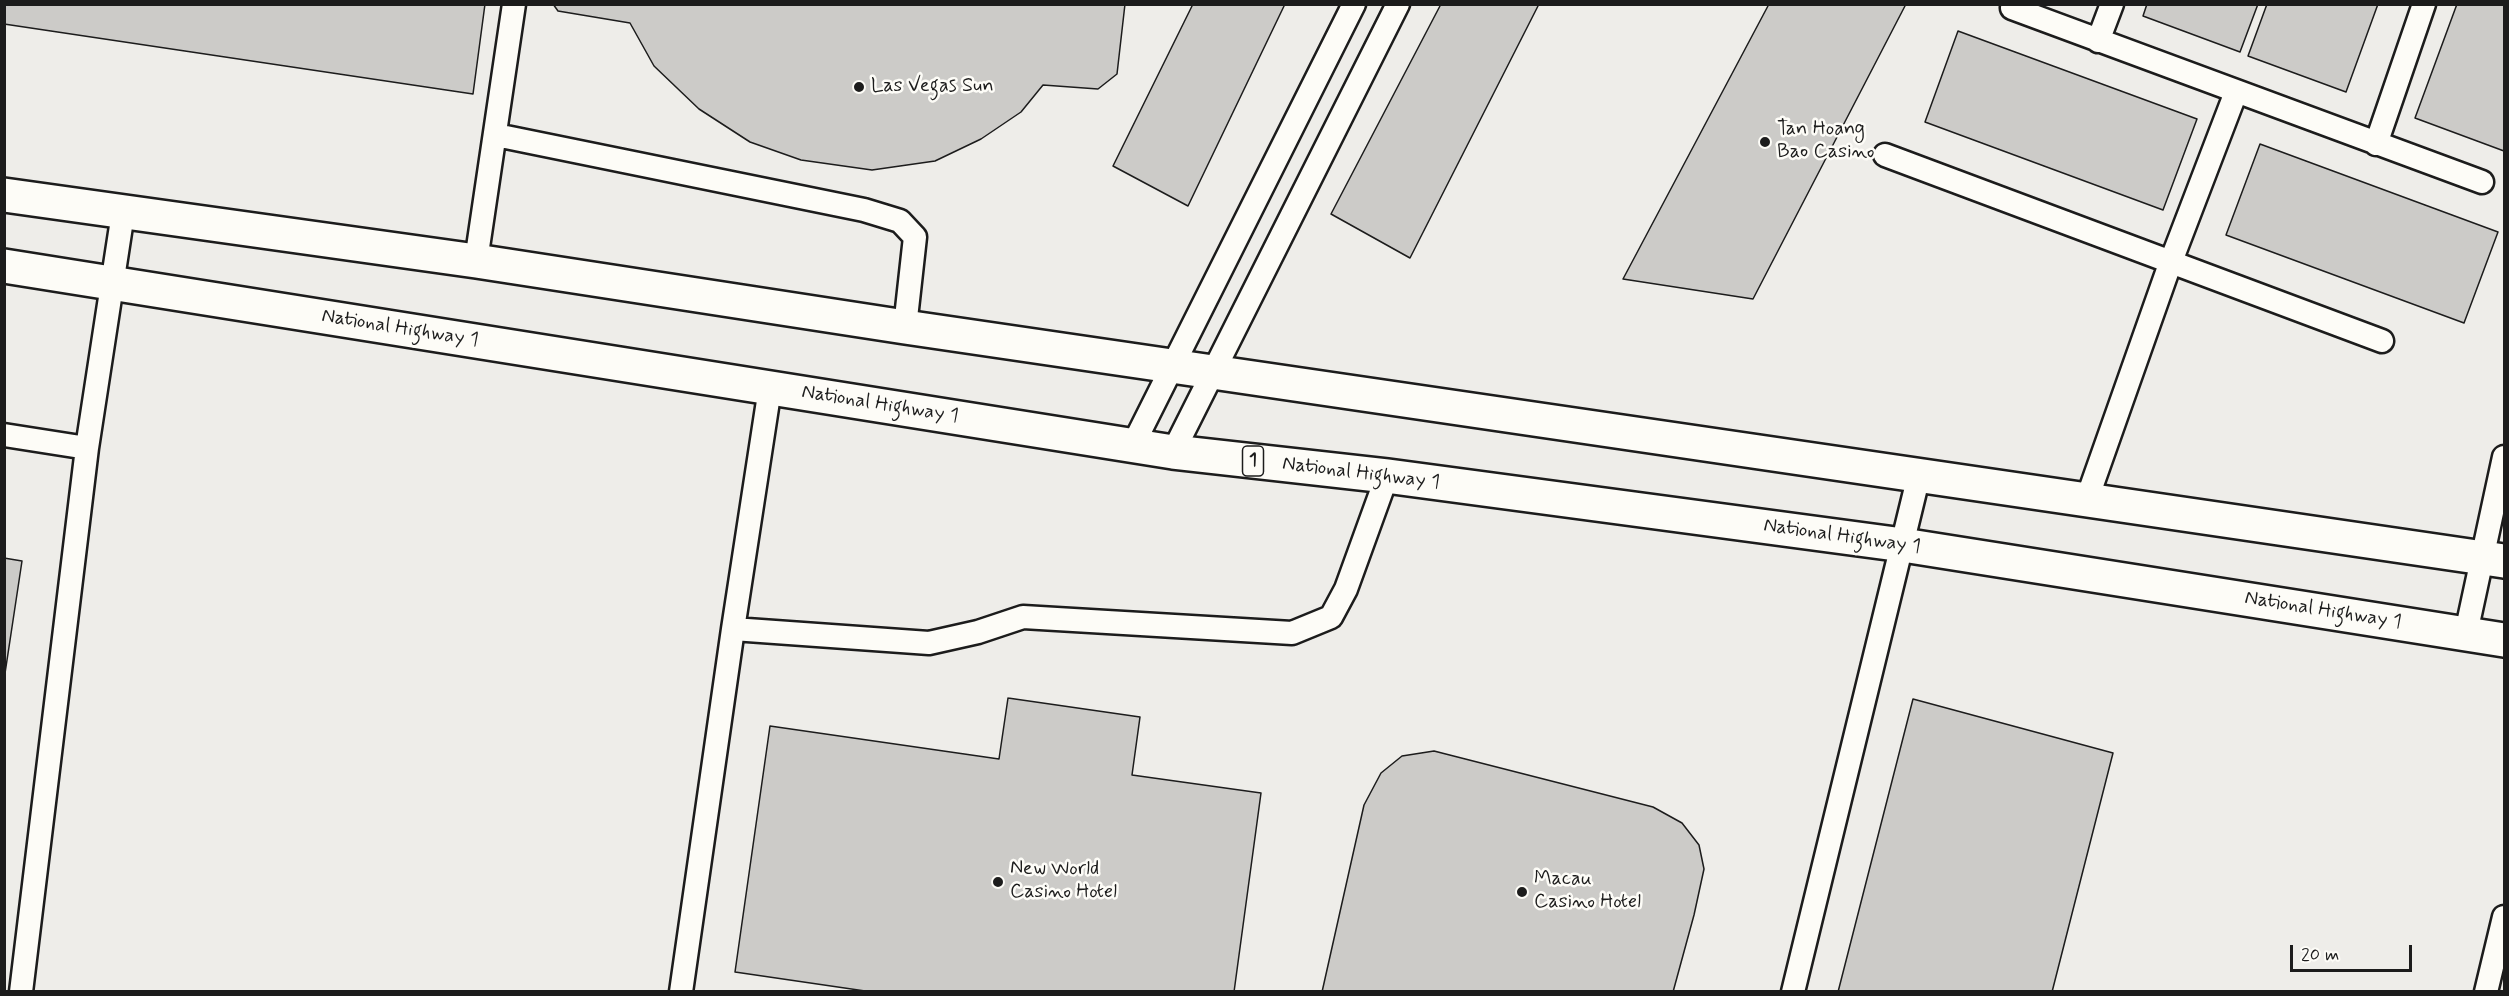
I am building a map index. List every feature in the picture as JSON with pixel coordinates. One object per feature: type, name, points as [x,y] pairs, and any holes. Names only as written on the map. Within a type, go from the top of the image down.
[{"type":"highway","points":[[4,195],[476,261],[905,327],[2493,559]]},
{"type":"highway","name":"National Highway 1","points":[[4,266],[1173,452],[1387,476],[1903,544],[2505,640]]},
{"type":"lane","points":[[476,261],[514,4]]},
{"type":"lane","points":[[1133,445],[1354,4]]},
{"type":"lane","points":[[1173,452],[1398,4]]},
{"type":"lane","points":[[2098,41],[2112,4]]},
{"type":"lane","points":[[2376,144],[2424,4]]},
{"type":"lane","points":[[2012,8],[2482,182]]},
{"type":"lane","points":[[2087,500],[2170,264],[2236,92]]},
{"type":"lane","points":[[496,135],[864,210],[900,221],[915,237],[905,327]]},
{"type":"lane","points":[[1885,155],[2170,264],[2382,341]]},
{"type":"lane","points":[[16,985],[87,448],[114,284],[123,213]]},
{"type":"lane","points":[[681,992],[770,388]]},
{"type":"lane","points":[[4,435],[87,448]]},
{"type":"lane","points":[[2466,633],[2493,559],[2505,457]]},
{"type":"lane","points":[[1793,992],[1919,475]]},
{"type":"lane","points":[[733,629],[929,643],[978,632],[1023,617],[1292,633],[1331,617],[1346,589],[1387,476]]},
{"type":"lane","points":[[2486,992],[2505,917]]},
{"type":"shaded area","points":[[5,5],[2504,5],[2504,991],[5,991]]},
{"type":"building","points":[[4,4],[485,4],[473,94],[4,24]]},
{"type":"building","name":"Las Vegas Sun","points":[[553,4],[1125,4],[1117,74],[1098,89],[1043,85],[1021,112],[981,139],[935,161],[872,170],[801,160],[750,142],[699,109],[654,66],[630,23],[558,11]]},
{"type":"building","points":[[1193,4],[1285,4],[1188,206],[1113,166]]},
{"type":"building","points":[[1441,4],[1539,4],[1410,258],[1331,214]]},
{"type":"building","name":"Tan Hoang Bao Casino","points":[[1769,4],[1906,4],[1753,299],[1623,279]]},
{"type":"building","points":[[2147,4],[2258,4],[2240,52],[2143,16]]},
{"type":"building","points":[[2267,4],[2378,4],[2346,92],[2248,56]]},
{"type":"building","points":[[2457,4],[2504,4],[2504,151],[2415,118]]},
{"type":"building","points":[[1958,31],[2197,119],[2163,210],[1925,122]]},
{"type":"building","points":[[2260,144],[2498,232],[2464,323],[2226,235]]},
{"type":"building","points":[[4,558],[22,561],[4,680]]},
{"type":"building","name":"New World Casino Hotel","points":[[1008,698],[1140,717],[1132,775],[1261,793],[1234,992],[872,992],[735,972],[770,726],[999,759]]},
{"type":"building","points":[[1913,699],[2113,753],[2052,992],[1838,992]]},
{"type":"building","name":"Macau Casino Hotel","points":[[1434,751],[1653,807],[1682,823],[1699,845],[1704,869],[1673,992],[1322,992],[1364,805],[1381,773],[1402,756]]},
{"type":"place","name":"Las Vegas Sun","points":[[859,87]]},
{"type":"place","name":"Tan Hoang Bao Casino","points":[[1765,142]]},
{"type":"place","name":"New World Casino Hotel","points":[[998,882]]},
{"type":"place","name":"Macau Casino Hotel","points":[[1522,892]]}]
